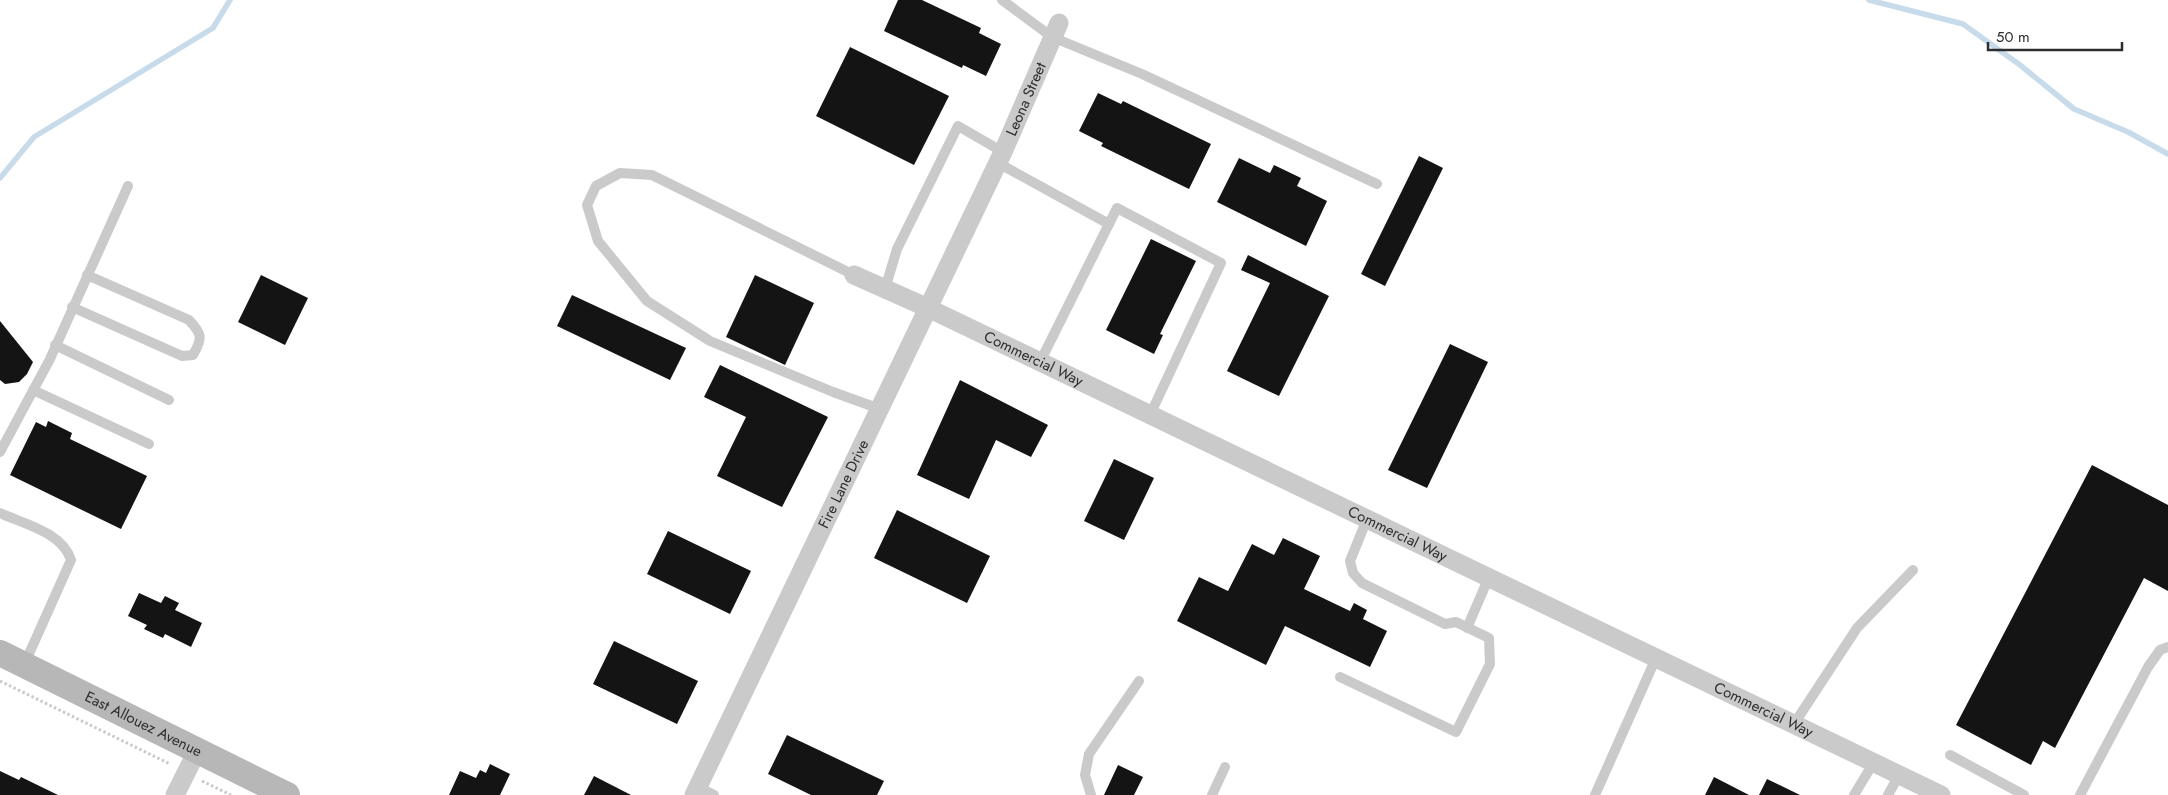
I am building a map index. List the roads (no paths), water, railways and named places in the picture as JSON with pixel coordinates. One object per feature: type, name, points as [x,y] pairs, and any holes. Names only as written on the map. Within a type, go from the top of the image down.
[{"type":"street","name":"Leona Street","points":[[998,163],[1055,30]]},
{"type":"street","name":"Fire Lane Drive","points":[[702,792],[880,409],[998,163]]},
{"type":"street","name":"Commercial Way","points":[[854,275],[928,308],[1941,795]]},
{"type":"street","name":"East Allouez Avenue","points":[[0,653],[191,762],[287,795]]},
{"type":"street","points":[[175,795],[191,762]]},
{"type":"lane","points":[[1002,0],[1055,30],[1142,74],[1377,184]]},
{"type":"lane","points":[[885,289],[897,249],[958,126],[998,163],[1109,224]]},
{"type":"lane","points":[[854,275],[652,175],[620,173],[596,186],[587,205],[598,241],[647,301],[710,341],[833,392],[880,409]]},
{"type":"lane","points":[[0,452],[56,346],[128,186]]},
{"type":"lane","points":[[1040,362],[1117,208],[1222,263],[1150,415]]},
{"type":"lane","points":[[72,307],[182,356],[193,355],[200,343],[200,332],[189,320],[88,275]]},
{"type":"lane","points":[[56,346],[169,400]]},
{"type":"lane","points":[[33,390],[149,444]]},
{"type":"lane","points":[[0,513],[59,540],[68,551],[71,560],[24,665]]},
{"type":"lane","points":[[1340,677],[1456,732],[1490,664],[1489,638],[1456,622],[1445,624],[1362,583],[1353,573],[1350,561],[1367,519]]},
{"type":"lane","points":[[1794,724],[1857,628],[1913,570]]},
{"type":"lane","points":[[1467,628],[1489,578]]},
{"type":"lane","points":[[2080,795],[2148,667],[2160,650],[2168,647]]},
{"type":"lane","points":[[1595,795],[1656,658]]},
{"type":"lane","points":[[1091,795],[1085,775],[1089,754],[1139,680]]},
{"type":"lane","points":[[1950,755],[2024,795]]},
{"type":"lane","points":[[1854,795],[1874,762]]},
{"type":"lane","points":[[1212,795],[1225,767]]},
{"type":"lane","points":[[1888,795],[1899,775]]},
{"type":"waterway","points":[[0,178],[34,137],[213,28],[230,0]]},
{"type":"waterway","points":[[1869,0],[1963,24],[2020,65],[2074,109],[2128,132],[2168,154]]}]
